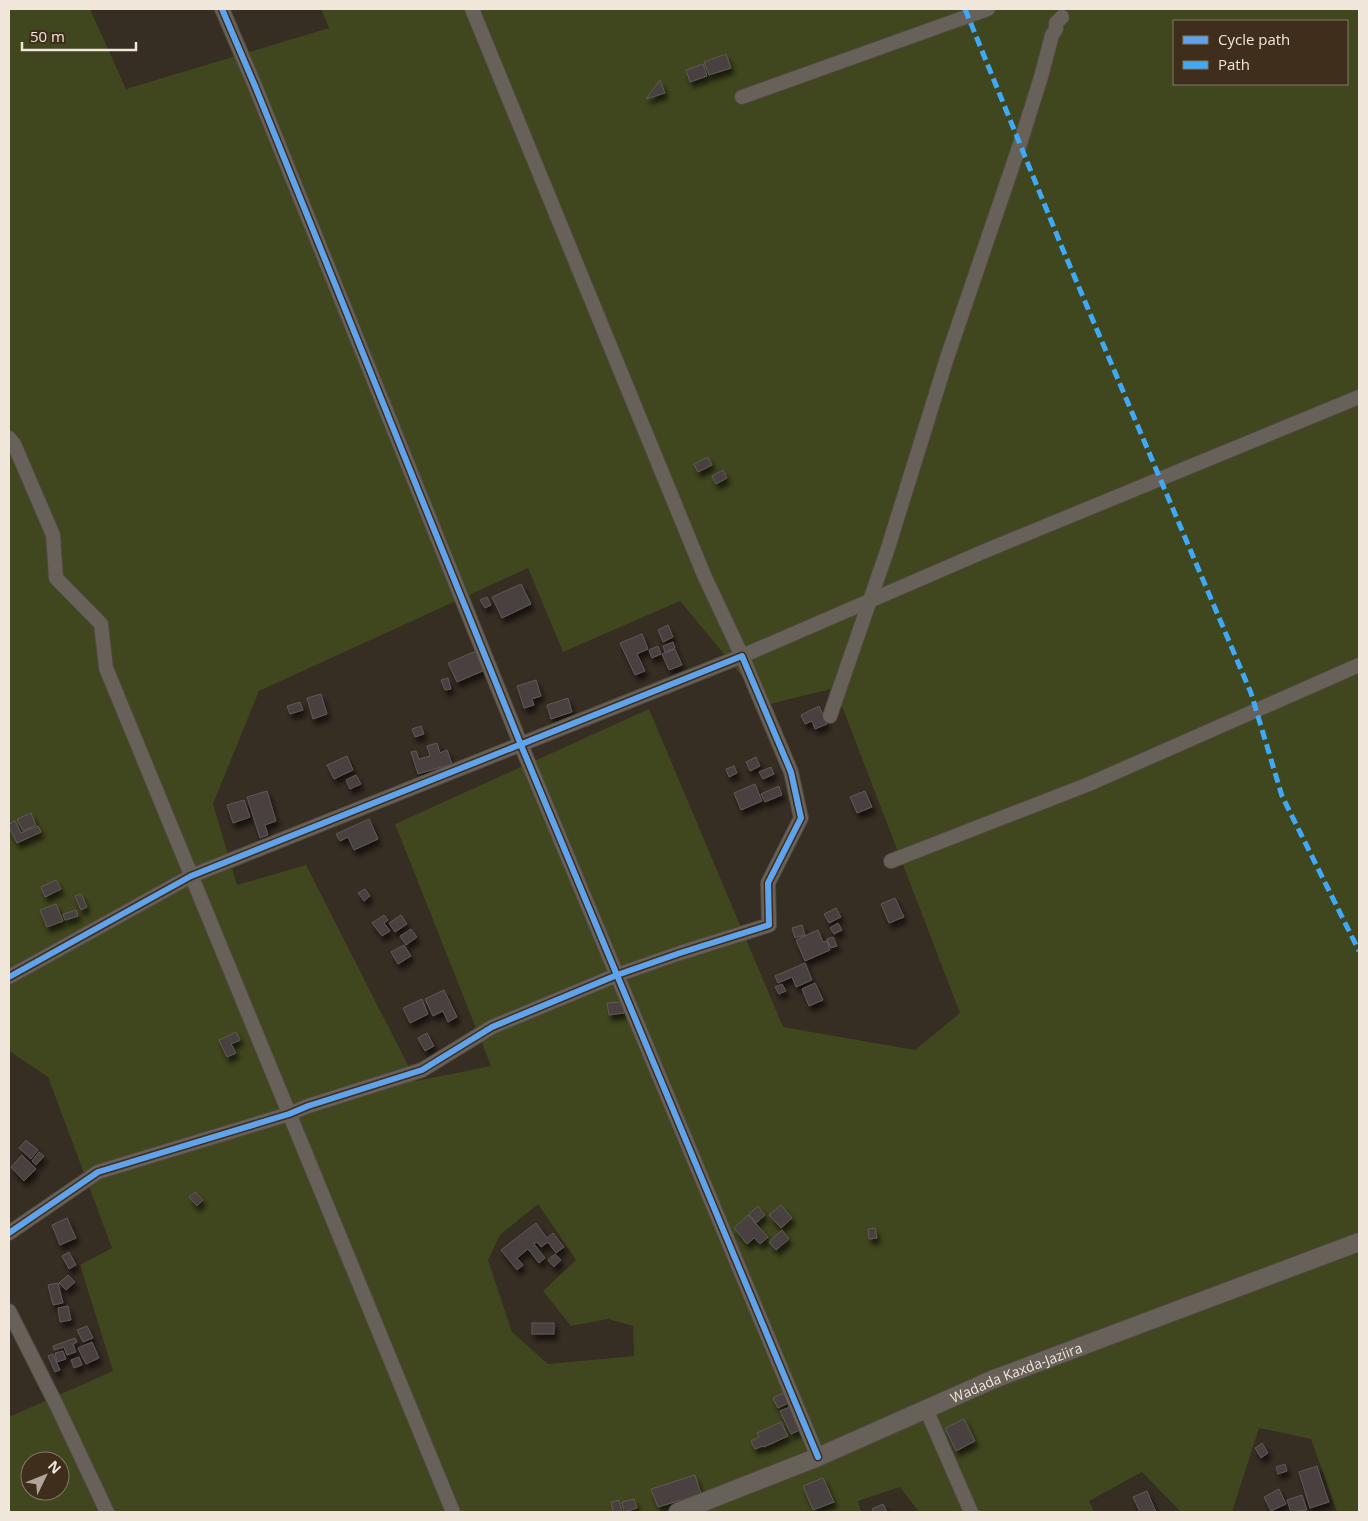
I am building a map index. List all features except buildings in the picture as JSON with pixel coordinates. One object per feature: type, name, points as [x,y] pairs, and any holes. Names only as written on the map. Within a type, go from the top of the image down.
[{"type":"street","points":[[222,9],[259,95],[617,975],[818,1456]]},
{"type":"street","points":[[472,9],[704,575],[742,656],[791,772],[801,818],[768,883],[769,925]]},
{"type":"street","points":[[742,97],[988,9]]},
{"type":"street","points":[[830,716],[888,548],[947,358],[1020,144],[1052,35],[1056,29],[1056,23],[1062,16]]},
{"type":"street","points":[[9,977],[191,876],[742,656],[985,551],[1359,397]]},
{"type":"street","points":[[9,438],[14,444],[53,535],[56,578],[101,624],[106,668],[453,1512]]},
{"type":"street","points":[[891,861],[1089,784],[1359,665]]},
{"type":"street","points":[[9,1233],[98,1172],[289,1114],[308,1106],[422,1070],[492,1027],[617,975],[769,925],[782,918]]},
{"type":"street","name":"Wadada Kaxda-Jaziira","points":[[678,1512],[818,1456],[994,1379],[1359,1242]]},
{"type":"street","points":[[9,1311],[57,1406],[107,1512]]},
{"type":"street","points":[[926,1409],[971,1512]]},
{"type":"green space","points":[[9,9],[90,9],[126,89],[329,28],[321,9],[1359,9],[1359,1512],[1337,1512],[1311,1439],[1259,1428],[1232,1512],[1181,1512],[1142,1472],[1089,1501],[1094,1512],[919,1512],[900,1487],[858,1501],[861,1512],[9,1512],[9,1417],[113,1371],[80,1265],[112,1248],[48,1077],[9,1051]],"holes":[[[528,568],[563,652],[680,601],[766,705],[835,688],[960,1013],[915,1050],[783,1027],[649,709],[395,824],[491,1066],[416,1081],[306,865],[237,885],[213,804],[259,691]],[[538,1204],[576,1260],[543,1291],[571,1326],[608,1319],[633,1326],[634,1356],[548,1364],[512,1332],[488,1260],[500,1235]]]},
{"type":"marked path","points":[[965,9],[1061,245],[1251,693],[1282,796],[1359,951]]},
{"type":"cycle path","points":[[222,9],[255,86],[521,745],[818,1457]]},
{"type":"cycle path","points":[[9,977],[191,876],[742,656],[791,772],[801,818],[768,883],[769,925],[617,975],[492,1027],[422,1070],[308,1106],[289,1114],[98,1172],[9,1233]]}]
